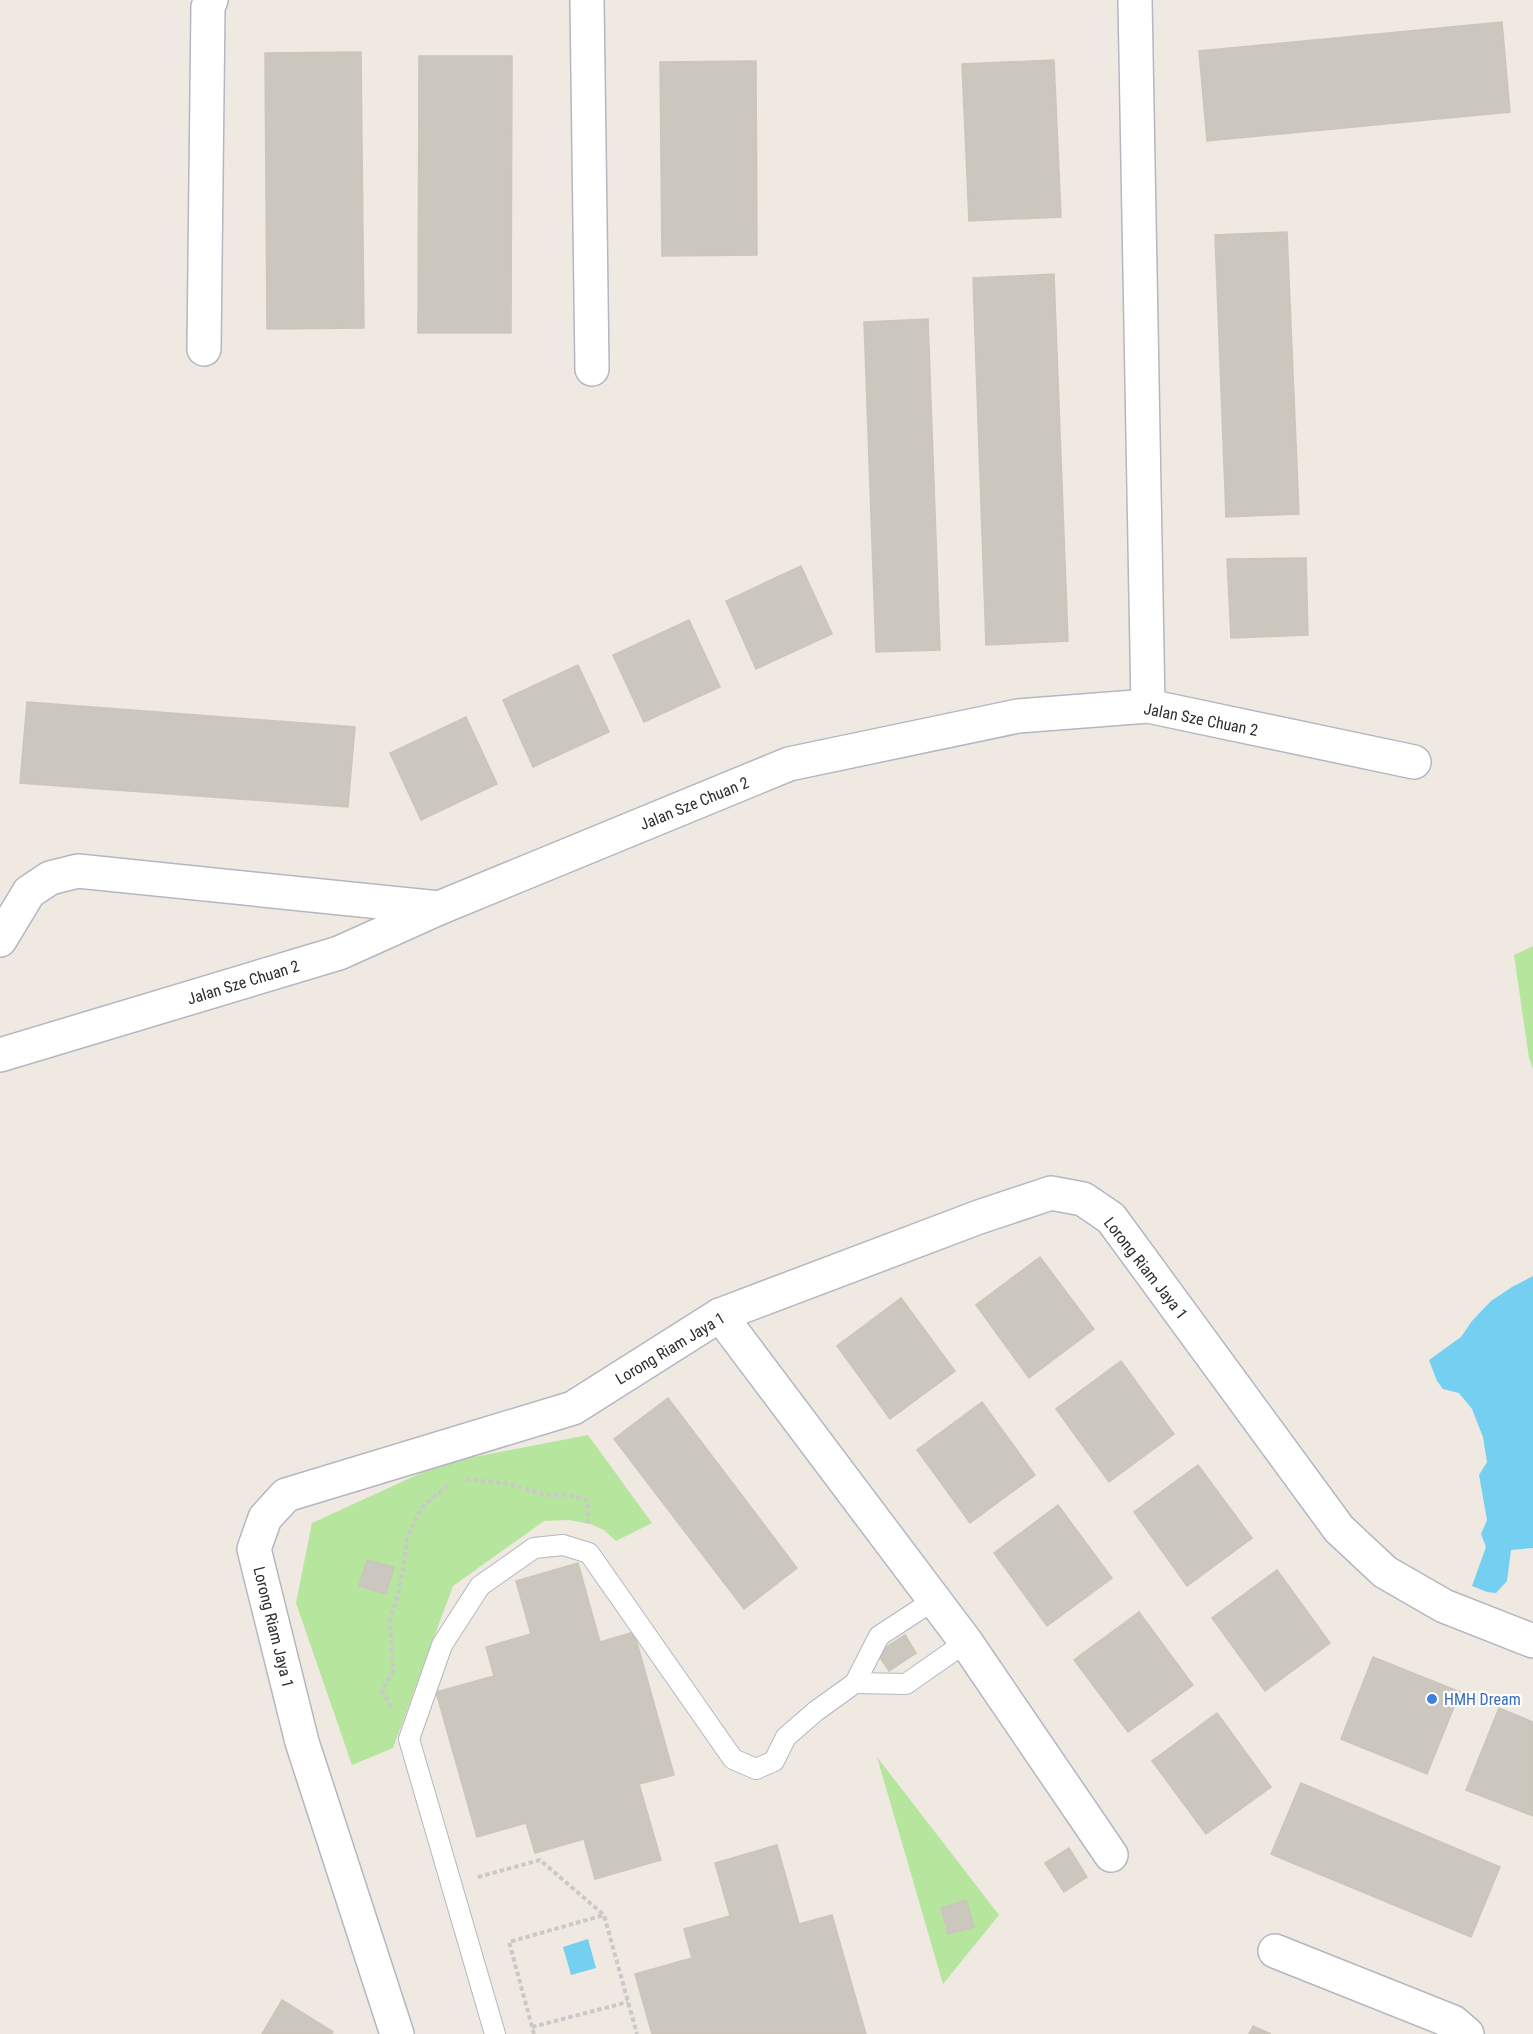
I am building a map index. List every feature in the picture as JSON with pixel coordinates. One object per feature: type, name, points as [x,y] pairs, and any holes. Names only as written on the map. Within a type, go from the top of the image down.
[{"type":"street","points":[[204,349],[208,8],[211,0]]},
{"type":"street","points":[[586,0],[592,369]]},
{"type":"street","points":[[1135,0],[1148,706]]},
{"type":"street","name":"Jalan Sze Chuan 2","points":[[0,1055],[339,953],[439,908],[789,764],[1018,716],[1148,706],[1414,762]]},
{"type":"street","points":[[0,940],[29,892],[50,878],[78,871],[439,908]]},
{"type":"street","name":"Lorong Riam Jaya 1","points":[[397,2034],[302,1742],[254,1549],[265,1518],[286,1496],[573,1408],[720,1315],[979,1217],[1051,1193],[1083,1199],[1111,1218],[1339,1529],[1385,1572],[1444,1606],[1533,1641]]},
{"type":"street","points":[[720,1315],[966,1642],[1111,1855]]},
{"type":"street","points":[[1275,1950],[1453,2022],[1467,2034]]},
{"type":"lane","points":[[495,2034],[409,1739],[442,1645],[480,1586],[534,1548],[563,1545],[589,1553],[733,1759],[756,1769],[774,1761],[786,1737],[816,1711],[855,1683],[879,1636],[934,1600]]},
{"type":"lane","points":[[855,1683],[906,1684],[966,1642]]},
{"type":"path","points":[[409,1739],[382,1690],[393,1671],[390,1618],[404,1570],[406,1539],[422,1507],[447,1485],[468,1479],[510,1484],[546,1495],[567,1495],[587,1500],[589,1553]]},
{"type":"path","points":[[452,1885],[540,1860],[604,1915],[637,2034]]},
{"type":"path","points":[[534,2034],[509,1942],[604,1915]]},
{"type":"path","points":[[532,2027],[628,2002]]},
{"type":"green space","points":[[1533,946],[1533,1069],[1529,1058],[1514,955]]},
{"type":"green space","points":[[588,1435],[652,1523],[616,1541],[604,1530],[590,1524],[569,1520],[544,1521],[453,1586],[393,1748],[352,1765],[296,1603],[312,1523],[443,1463]]},
{"type":"green space","points":[[877,1757],[999,1915],[943,1984]]},
{"type":"water","points":[[1533,1276],[1533,1548],[1511,1550],[1507,1581],[1496,1593],[1487,1592],[1472,1586],[1486,1547],[1481,1534],[1487,1520],[1479,1475],[1487,1462],[1483,1437],[1472,1409],[1459,1393],[1443,1389],[1437,1381],[1429,1360],[1461,1337],[1491,1301]]},
{"type":"water","points":[[588,1939],[596,1968],[571,1975],[563,1947]]},
{"type":"building","points":[[1502,22],[1510,112],[1207,141],[1199,51]]},
{"type":"building","points":[[361,52],[364,328],[267,329],[265,53]]},
{"type":"building","points":[[419,56],[512,56],[511,333],[418,333]]},
{"type":"building","points":[[1054,60],[1061,217],[969,221],[962,64]]},
{"type":"building","points":[[756,61],[757,255],[662,256],[660,62]]},
{"type":"building","points":[[1287,232],[1299,514],[1226,517],[1215,235]]},
{"type":"building","points":[[1054,274],[1068,641],[986,645],[973,278]]},
{"type":"building","points":[[928,319],[940,650],[876,652],[864,322]]},
{"type":"building","points":[[1306,558],[1308,635],[1231,638],[1227,559]]},
{"type":"building","points":[[801,566],[832,634],[756,669],[726,601]]},
{"type":"building","points":[[689,620],[720,687],[644,722],[613,655]]},
{"type":"building","points":[[578,665],[609,732],[533,767],[503,700]]},
{"type":"building","points":[[27,702],[355,727],[348,807],[20,783]]},
{"type":"building","points":[[466,717],[497,784],[421,820],[390,753]]},
{"type":"building","points":[[1040,1257],[1094,1329],[1029,1378],[976,1305]]},
{"type":"building","points":[[901,1298],[955,1371],[890,1419],[837,1346]]},
{"type":"building","points":[[1121,1361],[1174,1434],[1109,1482],[1056,1409]]},
{"type":"building","points":[[668,1398],[797,1568],[744,1609],[614,1439]]},
{"type":"building","points":[[982,1402],[1035,1475],[970,1523],[917,1450]]},
{"type":"building","points":[[1198,1465],[1252,1538],[1187,1586],[1134,1512]]},
{"type":"building","points":[[1058,1505],[1112,1578],[1047,1626],[994,1553]]},
{"type":"building","points":[[367,1560],[394,1567],[386,1594],[359,1586]]},
{"type":"building","points":[[578,1563],[600,1642],[634,1632],[674,1775],[639,1784],[661,1860],[595,1879],[584,1839],[535,1853],[526,1823],[477,1837],[436,1692],[494,1676],[486,1647],[531,1634],[516,1581]]},
{"type":"building","points":[[1277,1570],[1330,1643],[1265,1691],[1212,1618]]},
{"type":"building","points":[[1139,1612],[1193,1685],[1128,1732],[1074,1660]]},
{"type":"building","points":[[905,1635],[916,1653],[889,1671],[877,1653]]},
{"type":"building","points":[[1373,1657],[1460,1692],[1427,1774],[1341,1739]]},
{"type":"building","points":[[1499,1708],[1533,1722],[1533,1816],[1466,1790]]},
{"type":"building","points":[[1217,1713],[1271,1787],[1206,1834],[1152,1761]]},
{"type":"building","points":[[1301,1783],[1500,1867],[1471,1937],[1271,1854]]},
{"type":"building","points":[[777,1845],[799,1924],[832,1915],[866,2034],[652,2034],[635,1974],[692,1958],[684,1929],[730,1916],[715,1863]]},
{"type":"building","points":[[1069,1848],[1087,1877],[1064,1892],[1045,1863]]},
{"type":"building","points":[[966,1900],[974,1927],[948,1934],[941,1908]]},
{"type":"building","points":[[282,2000],[333,2032],[331,2034],[262,2034]]},
{"type":"building","points":[[1253,2026],[1271,2034],[1249,2034]]},
{"type":"place","name":"HMH Dream","points":[[1432,1699]]}]
